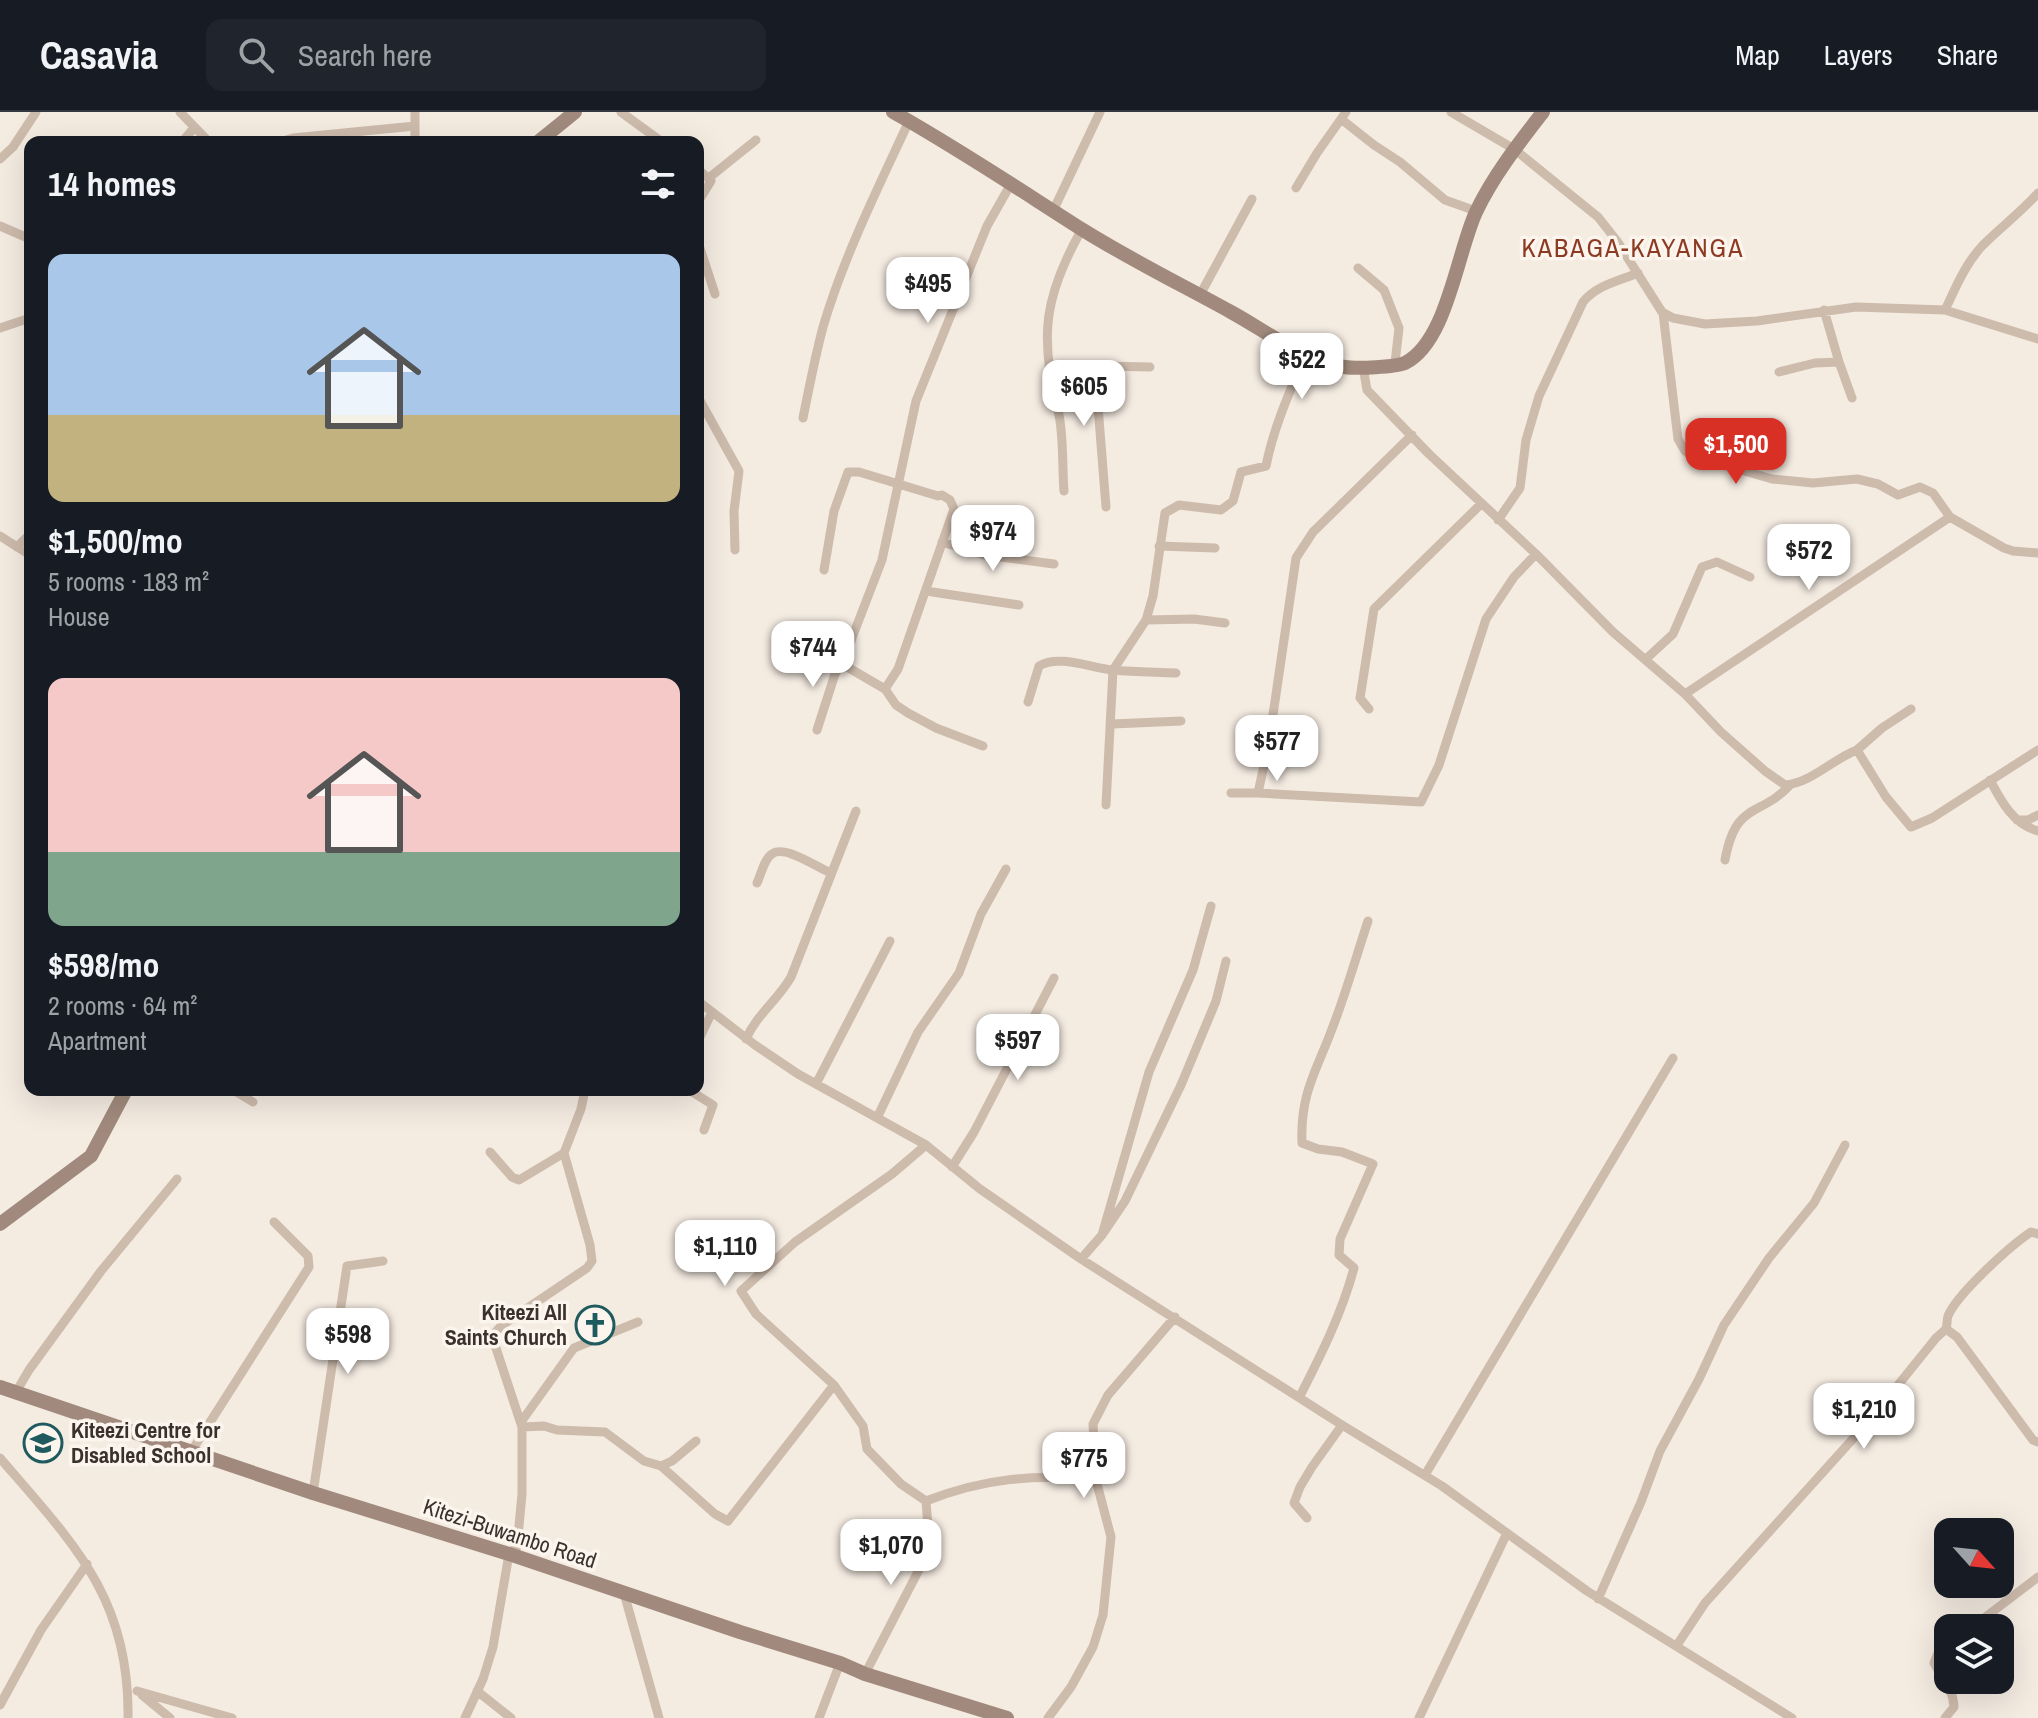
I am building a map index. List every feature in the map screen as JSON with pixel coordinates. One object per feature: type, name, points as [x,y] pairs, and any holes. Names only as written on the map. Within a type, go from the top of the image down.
[{"type":"street","points":[[0,159],[13,147],[36,112]]},
{"type":"street","points":[[180,112],[203,136]]},
{"type":"street","points":[[415,112],[415,136]]},
{"type":"street","points":[[545,136],[575,112]]},
{"type":"street","points":[[621,112],[654,136]]},
{"type":"street","points":[[893,112],[1012,182],[1082,229],[1306,353],[1344,367],[1403,364],[1430,338],[1439,322],[1476,211],[1514,149],[1543,112]]},
{"type":"street","points":[[1054,209],[1100,112]]},
{"type":"street","points":[[1451,112],[1514,149],[1598,217],[1638,273],[1663,313],[1678,439],[1685,451],[1707,461],[1794,483],[1857,479],[1878,484],[1898,495],[1920,487],[1933,493],[1950,517],[2013,551],[2038,553]]},
{"type":"street","points":[[1296,188],[1344,116],[1374,145],[1400,162],[1445,200],[1476,211]]},
{"type":"street","points":[[803,418],[823,327],[832,301],[854,242],[909,121]]},
{"type":"street","points":[[313,136],[415,126]]},
{"type":"street","points":[[187,136],[194,128]]},
{"type":"street","points":[[710,177],[756,140]]},
{"type":"street","points":[[704,173],[710,177]]},
{"type":"street","points":[[704,193],[710,184],[710,177]]},
{"type":"street","points":[[817,730],[835,674],[842,664],[882,560],[912,418],[925,376],[987,226],[1012,182]]},
{"type":"street","points":[[1945,310],[1964,269],[1982,246],[2020,214],[2038,193]]},
{"type":"street","points":[[1200,295],[1252,199]]},
{"type":"street","points":[[0,226],[24,236]]},
{"type":"street","points":[[1064,491],[1058,411],[1053,400],[1046,339],[1049,305],[1059,273],[1082,229]]},
{"type":"street","points":[[704,260],[715,294]]},
{"type":"street","points":[[1358,268],[1384,290],[1399,328],[1395,363]]},
{"type":"street","points":[[1498,520],[1520,488],[1526,440],[1539,396],[1583,302],[1604,285],[1638,273]]},
{"type":"street","points":[[1663,313],[1705,324],[1757,321],[1856,307],[1945,310],[2038,339]]},
{"type":"street","points":[[1824,310],[1852,398]]},
{"type":"street","points":[[0,328],[24,320]]},
{"type":"street","points":[[1106,805],[1113,670],[1146,620],[1153,596],[1165,513],[1179,505],[1221,510],[1233,501],[1241,472],[1266,466],[1285,400],[1306,353]]},
{"type":"street","points":[[1779,372],[1815,363],[1839,362]]},
{"type":"street","points":[[1049,366],[1150,367]]},
{"type":"street","points":[[1102,366],[1098,406],[1106,507]]},
{"type":"street","points":[[1363,367],[1367,390],[1481,504],[1613,632],[1685,694],[1721,732],[1785,785],[1803,781],[1857,750],[1882,728],[1911,709]]},
{"type":"street","points":[[704,408],[739,471],[734,511],[735,550]]},
{"type":"street","points":[[1258,793],[1269,742],[1296,558],[1313,532],[1412,435]]},
{"type":"street","points":[[824,570],[834,511],[848,472],[859,472],[899,486],[942,495],[950,500],[954,509],[926,591],[898,669],[885,689]]},
{"type":"street","points":[[1369,709],[1360,698],[1374,609],[1481,504]]},
{"type":"street","points":[[1685,694],[1950,517]]},
{"type":"street","points":[[0,536],[24,551]]},
{"type":"street","points":[[17,547],[24,540]]},
{"type":"street","points":[[942,542],[985,555],[1054,564]]},
{"type":"street","points":[[1159,546],[1215,548]]},
{"type":"street","points":[[1231,793],[1421,802],[1439,765],[1486,619],[1514,577],[1536,554]]},
{"type":"street","points":[[1646,659],[1673,634],[1702,567],[1717,562],[1750,577]]},
{"type":"street","points":[[926,591],[1019,605]]},
{"type":"street","points":[[1146,620],[1194,619],[1225,623]]},
{"type":"street","points":[[1028,702],[1039,666],[1045,662],[1176,673]]},
{"type":"street","points":[[842,664],[885,689],[896,705],[908,713],[936,728],[983,746]]},
{"type":"street","points":[[1112,724],[1181,721]]},
{"type":"street","points":[[1857,750],[1886,797],[1911,827],[1932,818],[2038,750]]},
{"type":"street","points":[[1990,780],[2017,820],[2038,831]]},
{"type":"street","points":[[1725,860],[1739,822],[1749,811],[1781,796],[1790,785]]},
{"type":"street","points":[[746,1039],[757,1017],[782,993],[791,977],[856,811]]},
{"type":"street","points":[[2017,820],[2028,820],[2038,815]]},
{"type":"street","points":[[757,883],[767,860],[778,851],[788,851],[831,873]]},
{"type":"street","points":[[878,1116],[918,1032],[959,973],[981,914],[1006,869]]},
{"type":"street","points":[[1102,1235],[1149,1072],[1193,970],[1211,906]]},
{"type":"street","points":[[1300,1396],[1329,1338],[1350,1282],[1354,1268],[1339,1255],[1340,1239],[1373,1164],[1342,1152],[1302,1143],[1301,1121],[1306,1090],[1332,1030],[1368,921]]},
{"type":"street","points":[[816,1084],[890,941]]},
{"type":"street","points":[[1081,1259],[1125,1201],[1181,1085],[1216,1001],[1226,961]]},
{"type":"street","points":[[952,1167],[974,1132],[1054,978]]},
{"type":"street","points":[[704,1006],[746,1039],[816,1084],[926,1145],[1081,1259],[1425,1475],[1598,1599],[1792,1718]]},
{"type":"street","points":[[704,1029],[712,1012]]},
{"type":"street","points":[[1425,1475],[1673,1058]]},
{"type":"street","points":[[0,1224],[91,1156],[123,1096]]},
{"type":"street","points":[[243,1096],[253,1102]]},
{"type":"street","points":[[465,1718],[493,1647],[509,1554],[517,1547],[522,1494],[521,1425],[492,1336],[501,1326],[587,1268],[592,1261],[564,1153],[583,1096]]},
{"type":"street","points":[[699,1096],[713,1105],[704,1130]]},
{"type":"street","points":[[926,1145],[892,1174],[795,1242],[741,1291],[756,1314],[834,1385],[863,1426],[867,1449],[901,1484],[926,1501]]},
{"type":"street","points":[[1598,1599],[1660,1451],[1724,1325],[1769,1258],[1814,1203],[1845,1145]]},
{"type":"street","points":[[490,1152],[512,1177],[519,1180],[564,1153]]},
{"type":"street","points":[[16,1392],[101,1271],[177,1179]]},
{"type":"street","points":[[191,1452],[309,1267],[308,1256],[274,1222]]},
{"type":"street","points":[[1677,1645],[1705,1603],[1869,1421],[1946,1329],[1947,1317],[1969,1289],[2016,1242],[2031,1232],[2038,1234]]},
{"type":"street","points":[[313,1493],[347,1266],[383,1261]]},
{"type":"street","points":[[1048,1718],[1071,1687],[1093,1647],[1103,1615],[1111,1537],[1096,1480],[1093,1424],[1108,1395],[1175,1317]]},
{"type":"street","points":[[521,1425],[574,1348],[638,1322]]},
{"type":"street","points":[[1946,1329],[1957,1337],[2033,1440],[2038,1442]]},
{"type":"street","points":[[521,1425],[605,1432],[644,1461],[661,1466],[715,1514],[728,1521],[834,1385]]},
{"type":"street","name":"Kitezi-Buwambo Road","points":[[0,1387],[313,1493],[509,1554],[840,1663],[865,1674],[1007,1718]]},
{"type":"street","points":[[1307,1518],[1294,1503],[1300,1487],[1342,1425]]},
{"type":"street","points":[[661,1466],[696,1441]]},
{"type":"street","points":[[0,1458],[87,1564],[111,1608],[133,1689],[128,1718]]},
{"type":"street","points":[[926,1501],[961,1487],[999,1479],[1065,1476],[1096,1480]]},
{"type":"street","points":[[865,1674],[923,1562],[929,1539],[926,1501]]},
{"type":"street","points":[[1419,1718],[1507,1533]]},
{"type":"street","points":[[0,1705],[41,1630],[87,1564]]},
{"type":"street","points":[[1989,1614],[2038,1577]]},
{"type":"street","points":[[624,1593],[659,1718]]},
{"type":"street","points":[[819,1718],[840,1663]]},
{"type":"street","points":[[133,1689],[170,1718]]},
{"type":"street","points":[[133,1689],[232,1718]]},
{"type":"street","points":[[477,1691],[511,1718]]},
{"type":"street","points":[[1945,1718],[1954,1707],[1953,1694]]},
{"type":"place","name":"Kiteezi All Saints Church","points":[[595,1325]]},
{"type":"place","name":"Kiteezi Centre for Disabled School","points":[[43,1443]]},
{"type":"district","name":"KABAGA-KAYANGA","points":[[1633,248]]}]
